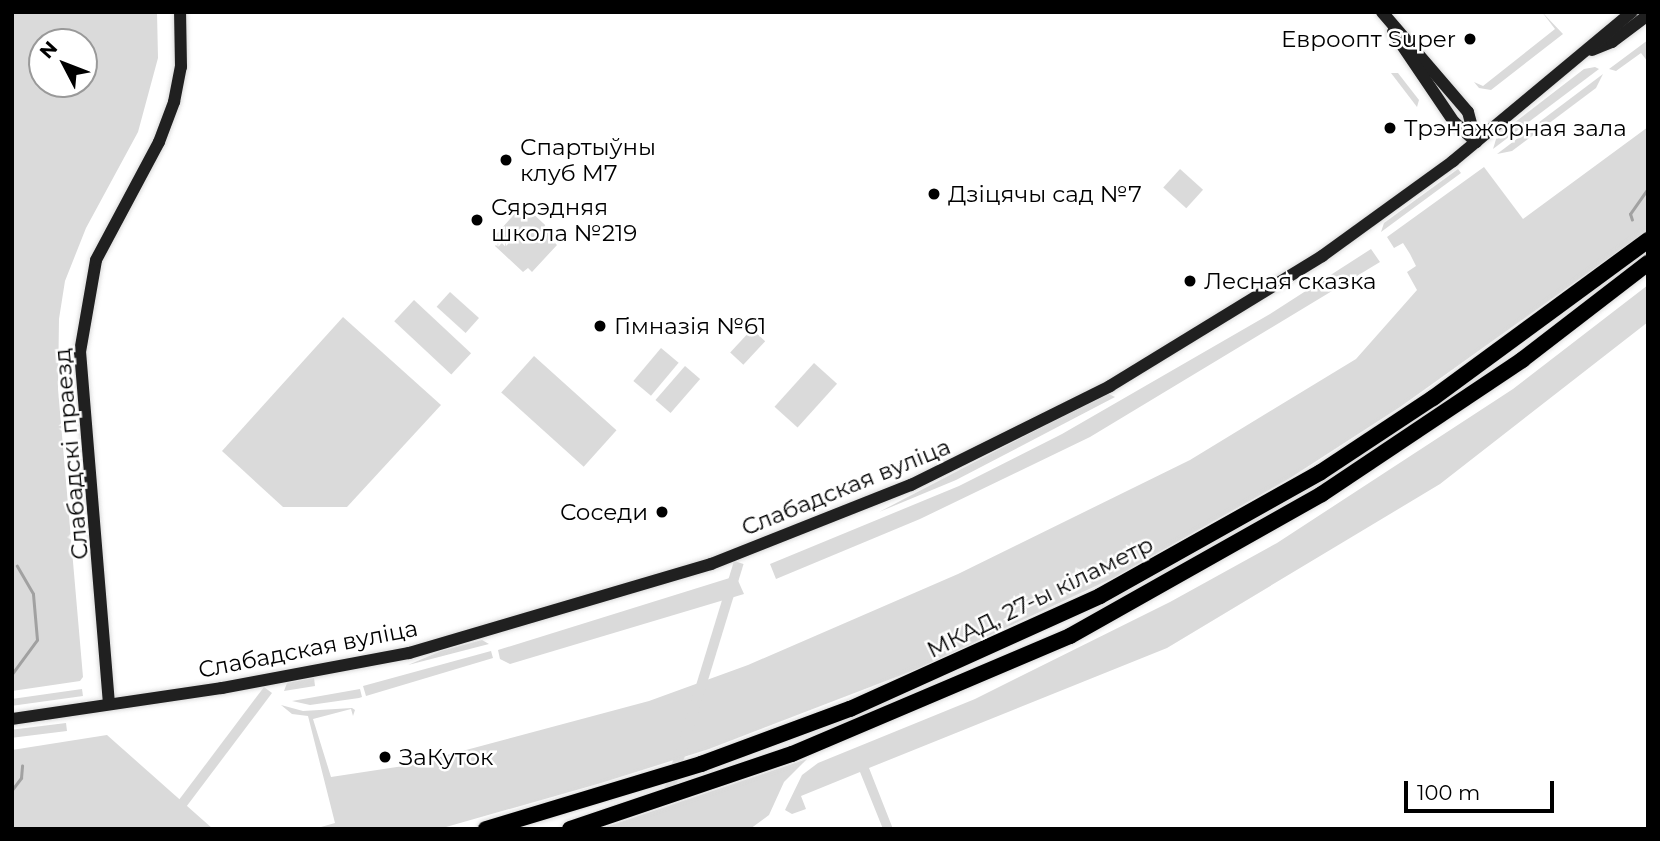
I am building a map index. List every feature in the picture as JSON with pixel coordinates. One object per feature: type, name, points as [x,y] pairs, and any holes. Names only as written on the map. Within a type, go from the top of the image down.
[{"type":"highway","name":"МКАД, 27-ы кіламетр","points":[[486,829],[701,764],[850,709],[1077,607],[1321,472],[1564,304],[1648,240]]},
{"type":"highway","name":"МКАД, 27-ы кіламетр","points":[[570,829],[792,754],[1070,636],[1322,494],[1423,429],[1648,263]]},
{"type":"main road","name":"Слабадскі праезд","points":[[109,704],[80,352],[96,260],[159,142],[174,102],[181,67],[180,12]]},
{"type":"main road","name":"Слабадская вуліца","points":[[12,719],[409,653],[679,574],[850,511],[974,457],[1184,343],[1339,245],[1476,142],[1591,50],[1632,12]]},
{"type":"main road","name":"Слабадская вуліца","points":[[1591,50],[1612,42],[1648,15]]},
{"type":"main road","points":[[1384,16],[1408,59],[1447,112],[1476,142]]},
{"type":"shaded area","points":[[12,12],[157,12],[158,58],[138,132],[86,228],[65,281],[59,319],[58,389],[83,677],[80,681],[12,691]]},
{"type":"shaded area","points":[[1542,12],[1563,34],[1491,90],[1479,88],[1474,82],[1483,86],[1555,29]]},
{"type":"shaded area","points":[[1648,40],[1648,62],[1641,53],[1616,71],[1609,69]]},
{"type":"shaded area","points":[[1584,69],[1599,69],[1493,149],[1497,136]]},
{"type":"shaded area","points":[[1391,73],[1398,73],[1419,100],[1417,107]]},
{"type":"shaded area","points":[[1603,74],[1596,88],[1512,151],[1497,154]]},
{"type":"shaded area","points":[[1648,127],[1648,230],[1400,407],[1290,478],[1113,578],[917,669],[709,749],[601,783],[439,829],[314,829],[335,823],[308,716],[292,714],[281,705],[303,711],[352,708],[355,710],[353,716],[351,709],[313,719],[331,777],[410,765],[649,701],[748,665],[958,574],[1190,460],[1356,359],[1417,290],[1407,272],[1416,266],[1410,254],[1403,243],[1394,248],[1387,237],[1484,167],[1523,219]]},
{"type":"shaded area","points":[[1180,169],[1203,190],[1186,208],[1163,188]]},
{"type":"shaded area","points":[[1458,169],[1461,173],[1381,232],[1384,223]]},
{"type":"shaded area","points":[[519,209],[525,214],[529,210],[557,236],[553,241],[557,245],[532,272],[528,268],[523,272],[495,246],[499,241],[494,237]]},
{"type":"shaded area","points":[[1371,249],[1380,262],[1090,437],[920,519],[776,579],[770,564],[959,486],[1062,434],[1270,314]]},
{"type":"shaded area","points":[[1648,285],[1648,322],[1440,484],[1167,648],[869,768],[893,829],[883,829],[860,772],[801,796],[806,809],[792,814],[785,810],[802,775],[818,763],[975,699],[1170,602],[1277,543],[1513,389]]},
{"type":"shaded area","points":[[450,292],[479,318],[466,333],[437,307]]},
{"type":"shaded area","points":[[414,300],[471,353],[451,374],[394,321]]},
{"type":"shaded area","points":[[343,317],[441,405],[347,507],[283,507],[222,451]]},
{"type":"shaded area","points":[[752,329],[765,341],[743,365],[730,352]]},
{"type":"shaded area","points":[[661,348],[679,363],[651,396],[633,381]]},
{"type":"shaded area","points":[[534,356],[616,430],[584,467],[501,392]]},
{"type":"shaded area","points":[[814,363],[837,384],[798,428],[775,407]]},
{"type":"shaded area","points":[[685,366],[700,379],[671,413],[655,400]]},
{"type":"shaded area","points":[[1107,393],[1115,397],[956,480],[879,512]]},
{"type":"shaded area","points":[[734,561],[744,564],[673,795],[663,792]]},
{"type":"shaded area","points":[[736,576],[744,594],[510,664],[500,659],[498,650]]},
{"type":"shaded area","points":[[482,640],[489,644],[408,665],[441,651]]},
{"type":"shaded area","points":[[491,651],[493,658],[366,696],[363,686]]},
{"type":"shaded area","points":[[314,678],[315,686],[284,691],[287,683]]},
{"type":"shaded area","points":[[264,687],[272,693],[170,829],[159,827]]},
{"type":"shaded area","points":[[82,689],[83,696],[13,706],[12,699]]},
{"type":"shaded area","points":[[360,689],[362,697],[359,698],[310,705],[292,701]]},
{"type":"shaded area","points":[[66,723],[67,731],[12,738],[12,730]]},
{"type":"shaded area","points":[[107,735],[213,829],[12,829],[12,750]]},
{"type":"shaded area","points":[[807,759],[784,782],[769,815],[750,829],[600,829]]},
{"type":"waterway","points":[[1632,220],[1630,214],[1648,188]]},
{"type":"waterway","points":[[12,674],[37,640],[33,594],[17,566]]},
{"type":"waterway","points":[[12,790],[21,778],[22,766]]},
{"type":"place","name":"Евроопт Super","points":[[1470,39]]},
{"type":"place","name":"Трэнажорная зала","points":[[1390,128]]},
{"type":"place","name":"Спартыўны клуб М7","points":[[506,160]]},
{"type":"place","name":"Дзіцячы сад №7","points":[[934,194]]},
{"type":"place","name":"Сярэдняя школа №219","points":[[477,220]]},
{"type":"place","name":"Лесная сказка","points":[[1190,281]]},
{"type":"place","name":"Гімназія №61","points":[[600,326]]},
{"type":"place","name":"Соседи","points":[[662,512]]},
{"type":"place","name":"ЗаКуток","points":[[385,757]]}]
